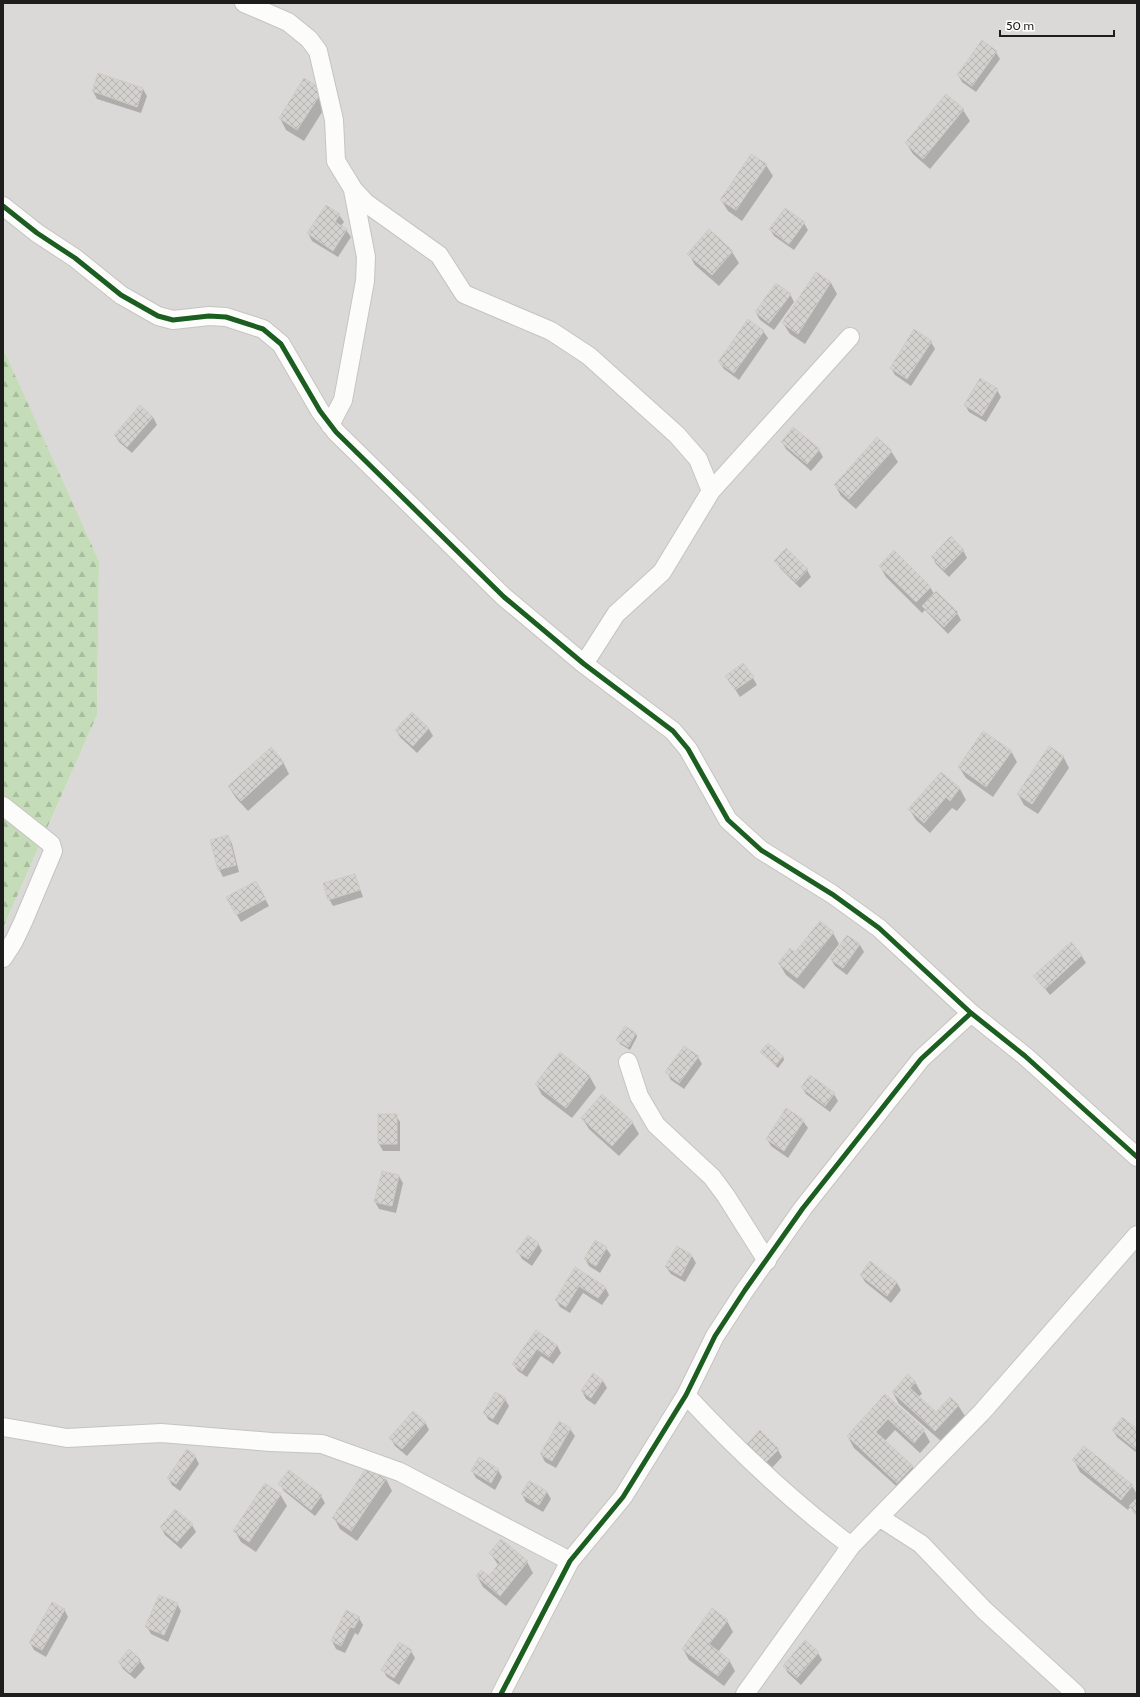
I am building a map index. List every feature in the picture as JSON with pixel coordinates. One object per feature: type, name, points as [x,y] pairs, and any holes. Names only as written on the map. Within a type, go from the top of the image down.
[{"type":"street","points":[[244,3],[288,22],[309,39],[318,51],[334,120],[336,161],[353,189],[366,203],[378,214],[440,255],[464,294],[551,331],[589,356],[677,435],[698,459],[711,491]]},
{"type":"street","points":[[330,425],[342,400],[365,281],[366,257],[353,189]]},
{"type":"street","points":[[3,206],[37,233],[75,258],[121,295],[158,316],[173,320],[209,316],[226,317],[263,329],[281,344],[320,411],[330,425],[504,597],[584,664],[673,731],[688,749],[728,820],[761,850],[832,894],[879,928],[971,1014],[1025,1056],[1137,1157]]},
{"type":"street","points":[[584,664],[616,614],[662,572],[711,491],[850,337]]},
{"type":"street","points":[[3,806],[51,844],[53,850],[17,935],[3,958]]},
{"type":"street","points":[[501,1694],[570,1561],[623,1498],[686,1395],[715,1336],[745,1290],[767,1261],[803,1208],[921,1059],[971,1014]]},
{"type":"street","points":[[628,1062],[639,1096],[656,1125],[712,1178],[726,1196],[767,1261]]},
{"type":"street","points":[[745,1694],[851,1546],[982,1412],[1137,1235]]},
{"type":"street","points":[[686,1395],[729,1441],[809,1515],[851,1546]]},
{"type":"street","points":[[3,1427],[67,1438],[161,1433],[271,1442],[322,1444],[400,1472],[570,1561]]},
{"type":"street","points":[[879,1516],[921,1544],[984,1610],[1076,1694]]},
{"type":"shaded area","points":[[3,3],[1137,3],[1137,1694],[3,1694],[3,928],[97,715],[99,561],[3,350]]},
{"type":"green space","points":[[5,353],[99,561],[97,715],[3,928],[3,354]]},
{"type":"building","points":[[982,40],[997,51],[972,86],[957,75]]},
{"type":"building","points":[[98,73],[143,88],[137,107],[92,91]]},
{"type":"building","points":[[304,78],[323,90],[297,130],[279,118]]},
{"type":"building","points":[[946,94],[964,109],[923,159],[905,143]]},
{"type":"building","points":[[751,154],[767,164],[736,210],[720,200]]},
{"type":"building","points":[[326,205],[340,214],[335,222],[347,229],[333,251],[307,233]]},
{"type":"building","points":[[785,208],[805,222],[789,244],[769,229]]},
{"type":"building","points":[[709,229],[733,251],[712,275],[687,254]]},
{"type":"building","points":[[816,272],[831,282],[798,334],[782,323]]},
{"type":"building","points":[[776,283],[791,294],[769,323],[755,312]]},
{"type":"building","points":[[748,319],[764,331],[734,373],[718,362]]},
{"type":"building","points":[[914,329],[932,341],[907,379],[890,368]]},
{"type":"building","points":[[980,378],[998,389],[982,416],[964,405]]},
{"type":"building","points":[[140,405],[153,417],[127,447],[114,435]]},
{"type":"building","points":[[793,427],[820,449],[807,464],[781,442]]},
{"type":"building","points":[[877,437],[892,451],[849,499],[834,485]]},
{"type":"building","points":[[951,536],[964,550],[944,570],[931,557]]},
{"type":"building","points":[[786,548],[808,569],[796,582],[774,561]]},
{"type":"building","points":[[894,550],[931,587],[916,602],[879,566]]},
{"type":"building","points":[[936,591],[958,612],[944,627],[922,606]]},
{"type":"building","points":[[743,663],[754,677],[735,690],[725,676]]},
{"type":"building","points":[[412,712],[429,728],[413,746],[395,730]]},
{"type":"building","points":[[983,731],[1012,751],[986,787],[958,767]]},
{"type":"building","points":[[1049,746],[1064,756],[1032,804],[1017,794]]},
{"type":"building","points":[[271,747],[284,762],[241,801],[228,786]]},
{"type":"building","points":[[941,772],[960,788],[950,801],[946,797],[924,823],[908,809]]},
{"type":"building","points":[[228,835],[236,865],[218,870],[210,840]]},
{"type":"building","points":[[355,874],[360,890],[328,900],[323,883]]},
{"type":"building","points":[[256,881],[266,899],[236,915],[226,897]]},
{"type":"building","points":[[820,921],[834,932],[797,978],[778,963],[790,948],[795,952]]},
{"type":"building","points":[[847,935],[860,944],[843,968],[830,959]]},
{"type":"building","points":[[1071,942],[1082,955],[1045,989],[1033,976]]},
{"type":"building","points":[[625,1026],[636,1033],[628,1047],[616,1040]]},
{"type":"building","points":[[768,1043],[783,1056],[776,1065],[760,1052]]},
{"type":"building","points":[[684,1046],[699,1056],[679,1083],[665,1072]]},
{"type":"building","points":[[560,1052],[590,1076],[566,1108],[535,1084]]},
{"type":"building","points":[[810,1075],[835,1093],[825,1106],[801,1087]]},
{"type":"building","points":[[602,1094],[633,1122],[612,1146],[581,1118]]},
{"type":"building","points":[[786,1108],[804,1120],[784,1151],[766,1139]]},
{"type":"building","points":[[378,1114],[397,1114],[397,1144],[378,1144]]},
{"type":"building","points":[[382,1171],[399,1175],[392,1206],[374,1202]]},
{"type":"building","points":[[528,1235],[539,1243],[528,1259],[516,1252]]},
{"type":"building","points":[[595,1240],[607,1247],[596,1266],[584,1259]]},
{"type":"building","points":[[677,1246],[692,1255],[681,1276],[665,1267]]},
{"type":"building","points":[[870,1261],[897,1282],[887,1296],[860,1275]]},
{"type":"building","points":[[575,1267],[606,1287],[598,1298],[579,1286],[566,1307],[555,1300]]},
{"type":"building","points":[[536,1330],[557,1345],[549,1357],[537,1349],[522,1371],[512,1364]]},
{"type":"building","points":[[593,1373],[603,1380],[591,1398],[581,1391]]},
{"type":"building","points":[[908,1374],[916,1382],[910,1388],[936,1412],[950,1397],[959,1405],[935,1431],[892,1392]]},
{"type":"building","points":[[495,1392],[506,1398],[493,1419],[483,1413]]},
{"type":"building","points":[[885,1394],[925,1430],[914,1443],[888,1419],[876,1432],[913,1466],[897,1483],[847,1436]]},
{"type":"building","points":[[413,1411],[426,1422],[402,1449],[389,1438]]},
{"type":"building","points":[[1122,1417],[1137,1429],[1137,1450],[1112,1430]]},
{"type":"building","points":[[559,1421],[571,1428],[552,1461],[540,1454]]},
{"type":"building","points":[[760,1430],[779,1449],[766,1462],[747,1444]]},
{"type":"building","points":[[1084,1446],[1133,1485],[1121,1500],[1072,1460]]},
{"type":"building","points":[[187,1449],[196,1456],[176,1484],[167,1478]]},
{"type":"building","points":[[479,1457],[499,1469],[491,1483],[471,1471]]},
{"type":"building","points":[[368,1466],[386,1479],[351,1531],[332,1518]]},
{"type":"building","points":[[289,1470],[322,1495],[311,1510],[278,1484]]},
{"type":"building","points":[[529,1481],[547,1491],[539,1505],[521,1494]]},
{"type":"building","points":[[265,1483],[281,1494],[249,1542],[233,1531]]},
{"type":"building","points":[[1137,1498],[1137,1514],[1129,1506]]},
{"type":"building","points":[[175,1509],[193,1524],[177,1542],[160,1527]]},
{"type":"building","points":[[501,1539],[528,1561],[500,1596],[476,1576],[481,1570],[489,1576],[500,1562],[489,1553]]},
{"type":"building","points":[[159,1595],[178,1603],[164,1635],[145,1627]]},
{"type":"building","points":[[52,1602],[65,1609],[42,1650],[29,1643]]},
{"type":"building","points":[[712,1608],[728,1620],[709,1644],[730,1660],[718,1676],[682,1649]]},
{"type":"building","points":[[346,1610],[360,1617],[354,1628],[350,1627],[341,1646],[331,1641]]},
{"type":"building","points":[[805,1640],[819,1652],[797,1678],[783,1666]]},
{"type":"building","points":[[399,1642],[412,1650],[394,1678],[381,1670]]},
{"type":"building","points":[[129,1649],[141,1660],[130,1673],[118,1662]]},
{"type":"cycle path","points":[[3,206],[37,233],[75,258],[121,295],[158,316],[173,320],[209,316],[226,317],[263,329],[281,344],[320,411],[336,432],[504,597],[584,664],[673,731],[688,749],[728,820],[761,850],[832,894],[879,928],[971,1013],[1025,1056],[1137,1157]]},
{"type":"cycle path","points":[[501,1694],[570,1561],[623,1497],[686,1395],[715,1336],[745,1290],[803,1208],[921,1059],[971,1013]]}]
